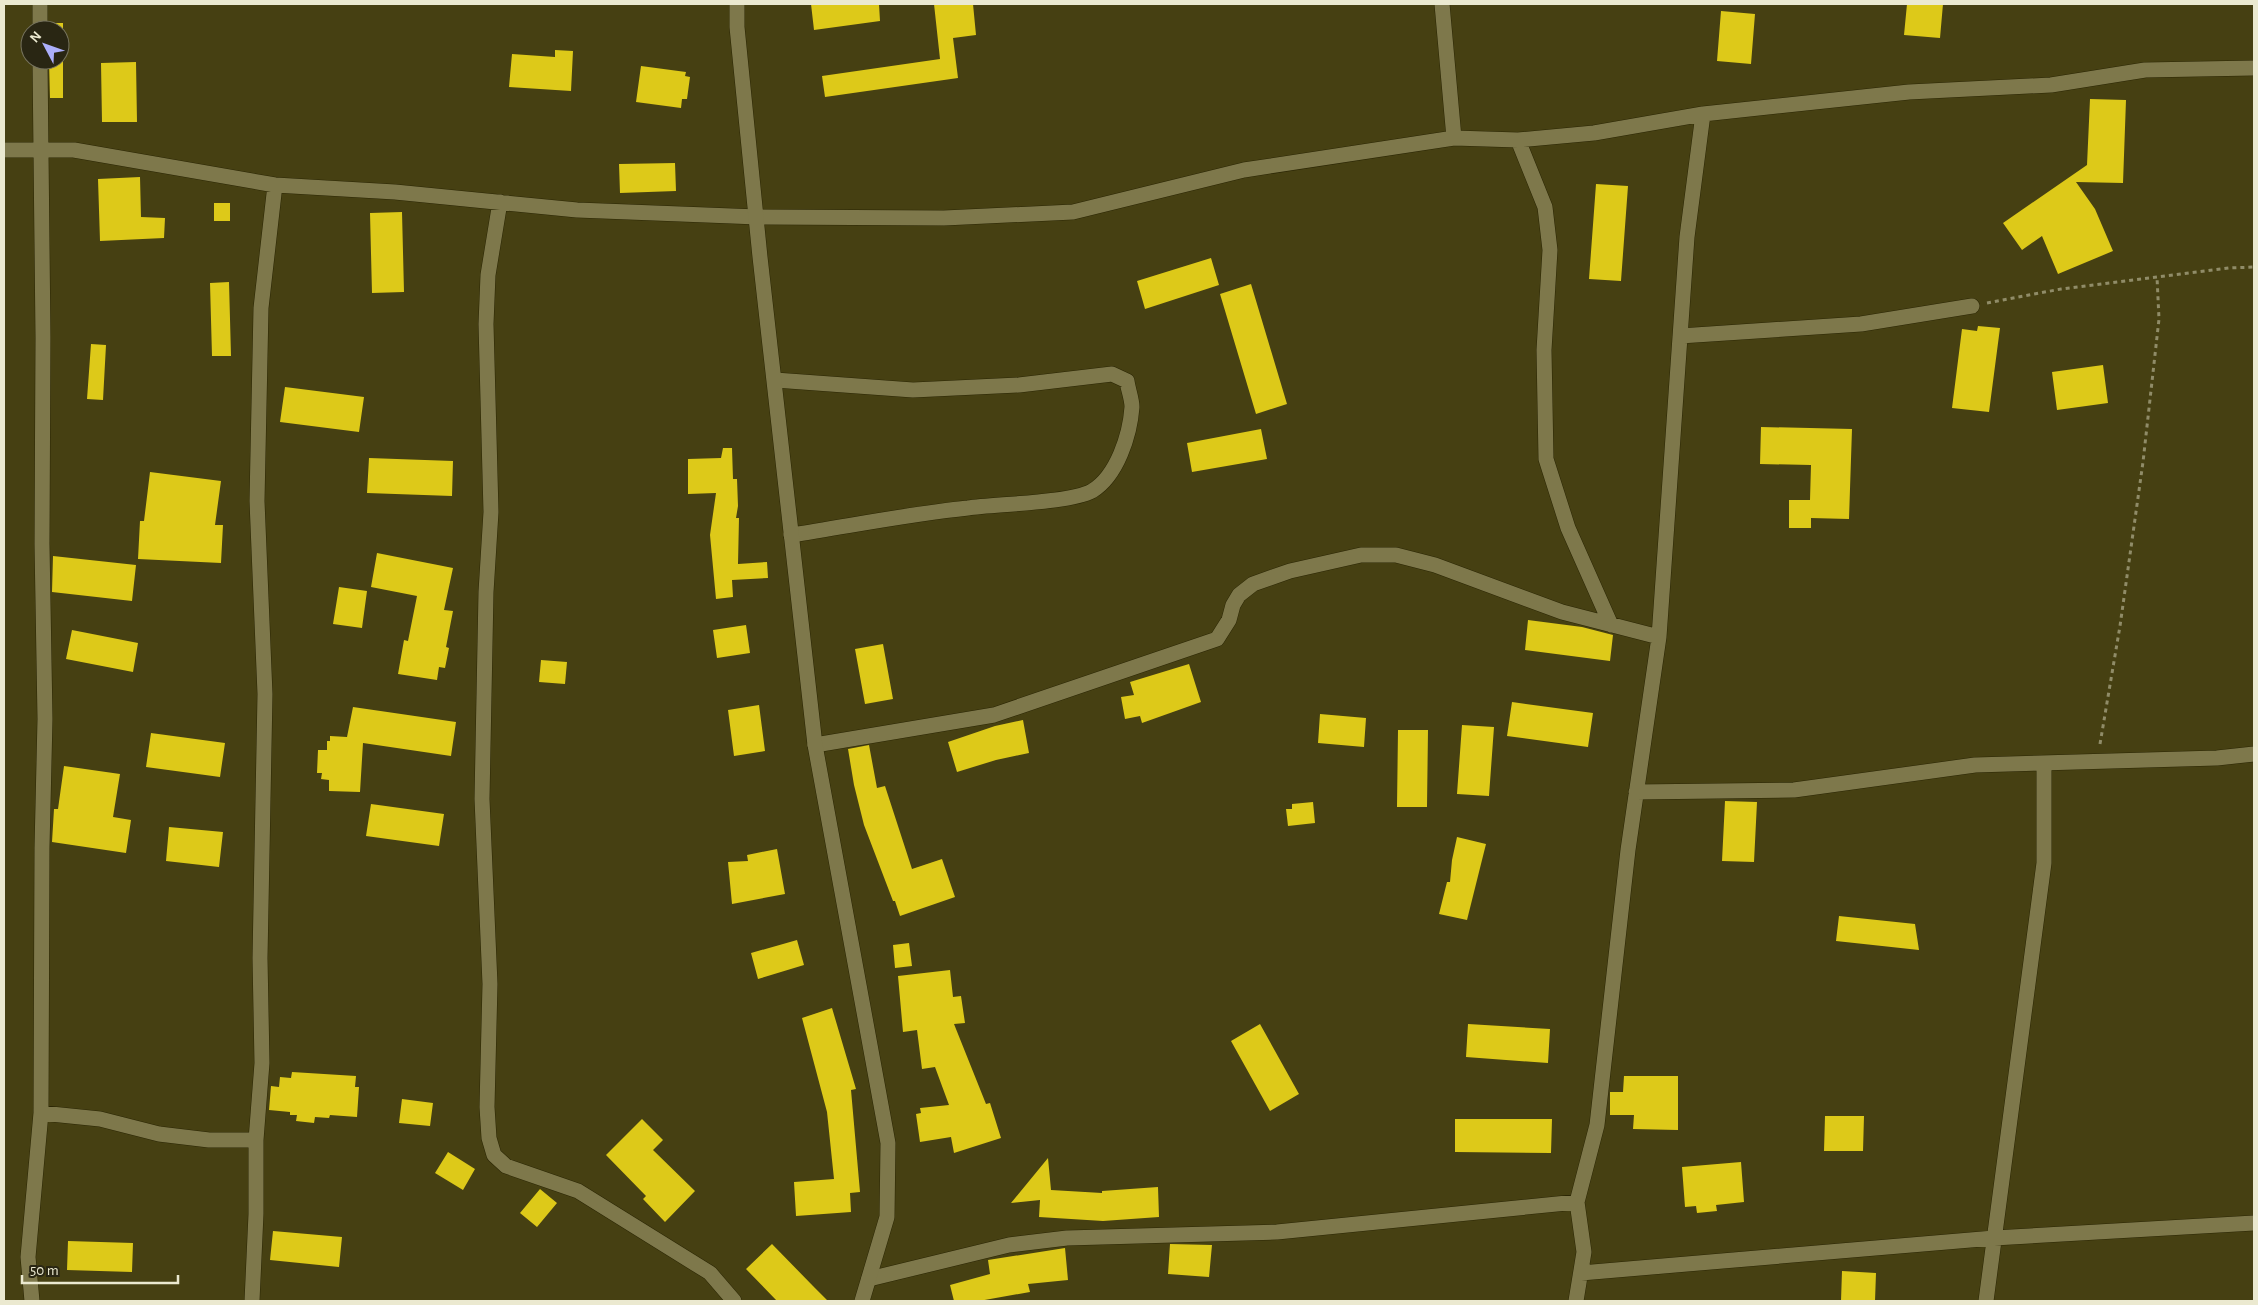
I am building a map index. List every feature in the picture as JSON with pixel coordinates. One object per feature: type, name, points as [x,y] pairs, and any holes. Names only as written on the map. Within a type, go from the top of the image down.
[{"type":"street","points":[[40,4],[40,20]]},
{"type":"street","points":[[737,4],[737,27],[815,745],[888,1143],[887,1217],[862,1301]]},
{"type":"street","points":[[1442,4],[1454,138]]},
{"type":"street","points":[[4,150],[74,150],[275,185],[394,192],[577,210],[758,217],[944,218],[1073,212],[1244,170],[1454,138],[1518,140],[1594,133],[1703,114],[1909,92],[2051,85],[2145,70],[2254,68]]},
{"type":"street","points":[[32,1301],[28,1257],[41,1113],[42,848],[46,719],[40,70]]},
{"type":"street","points":[[1576,1301],[1584,1252],[1577,1202],[1597,1125],[1636,792],[1659,637],[1687,236],[1703,114]]},
{"type":"street","points":[[1518,140],[1545,207],[1550,250],[1544,350],[1546,459],[1568,528],[1611,625]]},
{"type":"street","points":[[252,1301],[256,1214],[256,1140],[262,1063],[260,958],[265,694],[257,501],[261,308],[275,185]]},
{"type":"street","points":[[500,202],[488,275],[486,324],[491,512],[486,592],[482,799],[490,984],[487,1107],[489,1138],[494,1155],[506,1166],[578,1192],[710,1273],[734,1301]]},
{"type":"street","points":[[1680,336],[1861,324],[1972,306]]},
{"type":"street","points":[[775,380],[914,390],[1019,385],[1112,374],[1127,381],[1132,406],[1127,432],[1115,465],[1092,491],[1070,498],[966,508],[791,535]]},
{"type":"street","points":[[815,745],[994,715],[1217,639],[1229,620],[1232,605],[1239,595],[1252,584],[1290,572],[1360,556],[1396,555],[1435,565],[1562,612],[1659,637]]},
{"type":"street","points":[[1636,792],[1794,790],[1975,765],[2217,758],[2254,754]]},
{"type":"street","points":[[1986,1301],[2044,863],[2044,763]]},
{"type":"street","points":[[41,1113],[100,1119],[159,1134],[209,1140],[256,1140]]},
{"type":"street","points":[[868,1279],[1009,1245],[1066,1238],[1277,1232],[1577,1202]]},
{"type":"street","points":[[1581,1272],[1994,1238],[2254,1223]]},
{"type":"path","points":[[1972,306],[2061,289],[2254,267]]},
{"type":"path","points":[[2097,762],[2120,626],[2143,462],[2158,320],[2157,277]]},
{"type":"building","points":[[811,4],[879,4],[880,21],[814,30]]},
{"type":"building","points":[[934,4],[973,4],[976,35],[953,38],[958,78],[825,97],[822,76],[940,59]]},
{"type":"building","points":[[1907,4],[1943,4],[1940,38],[1904,35]]},
{"type":"building","points":[[1721,11],[1755,14],[1751,64],[1717,61]]},
{"type":"building","points":[[555,50],[573,51],[571,91],[509,87],[512,54],[555,57]]},
{"type":"building","points":[[136,62],[137,122],[102,122],[101,63]]},
{"type":"building","points":[[641,66],[686,72],[685,76],[690,77],[687,99],[682,99],[681,108],[636,102]]},
{"type":"building","points":[[49,70],[63,70],[63,98],[50,98]]},
{"type":"building","points":[[2090,99],[2126,100],[2123,183],[2076,182],[2095,209],[2113,251],[2058,274],[2042,236],[2022,250],[2003,223],[2087,165]]},
{"type":"building","points":[[675,163],[676,191],[620,193],[619,164]]},
{"type":"building","points":[[140,177],[141,217],[165,218],[164,238],[100,241],[98,179]]},
{"type":"building","points":[[1596,184],[1628,186],[1621,281],[1589,279]]},
{"type":"building","points":[[214,203],[230,203],[230,221],[214,221]]},
{"type":"building","points":[[402,212],[404,292],[372,293],[370,213]]},
{"type":"building","points":[[1211,258],[1219,285],[1145,309],[1137,281]]},
{"type":"building","points":[[229,282],[231,356],[212,356],[210,283]]},
{"type":"building","points":[[1251,284],[1287,404],[1256,414],[1220,294]]},
{"type":"building","points":[[1978,326],[2000,328],[1989,412],[1952,408],[1962,329],[1977,331]]},
{"type":"building","points":[[91,344],[106,345],[103,400],[87,399]]},
{"type":"building","points":[[2103,365],[2108,403],[2057,410],[2052,372]]},
{"type":"building","points":[[285,387],[364,397],[359,432],[280,422]]},
{"type":"building","points":[[1761,427],[1852,429],[1849,519],[1811,518],[1811,528],[1789,528],[1789,500],[1810,500],[1811,465],[1760,464]]},
{"type":"building","points":[[1261,429],[1267,459],[1192,472],[1187,443]]},
{"type":"building","points":[[723,448],[732,448],[733,479],[737,479],[738,506],[736,518],[739,518],[738,564],[767,562],[768,578],[732,580],[733,597],[716,599],[710,535],[716,493],[688,494],[688,459],[721,458]]},
{"type":"building","points":[[369,458],[453,461],[452,496],[367,493]]},
{"type":"building","points":[[150,472],[221,481],[215,525],[223,525],[221,563],[138,559],[140,521],[144,521]]},
{"type":"building","points":[[377,553],[453,568],[444,610],[453,611],[446,647],[449,648],[445,668],[439,667],[437,680],[398,674],[404,640],[408,641],[417,596],[371,587]]},
{"type":"building","points":[[53,556],[136,565],[132,601],[52,592]]},
{"type":"building","points":[[339,587],[367,591],[362,628],[333,624]]},
{"type":"building","points":[[1528,620],[1582,627],[1613,635],[1610,661],[1525,650]]},
{"type":"building","points":[[746,625],[750,653],[717,658],[713,630]]},
{"type":"building","points":[[72,630],[138,643],[133,672],[66,659]]},
{"type":"building","points":[[883,644],[893,699],[865,704],[855,649]]},
{"type":"building","points":[[541,660],[567,662],[565,684],[539,682]]},
{"type":"building","points":[[1189,664],[1201,702],[1142,723],[1140,716],[1125,719],[1121,697],[1134,695],[1130,682]]},
{"type":"building","points":[[1512,702],[1593,713],[1588,747],[1507,736]]},
{"type":"building","points":[[759,705],[765,751],[734,756],[728,710]]},
{"type":"building","points":[[353,707],[456,722],[451,756],[363,743],[360,792],[329,791],[329,780],[321,779],[322,773],[317,773],[318,750],[327,750],[327,741],[330,741],[330,736],[347,737]]},
{"type":"building","points":[[1320,714],[1366,718],[1364,747],[1318,743]]},
{"type":"building","points":[[1023,720],[1029,753],[996,760],[957,772],[948,742],[995,726]]},
{"type":"building","points":[[1462,725],[1494,727],[1489,796],[1457,794]]},
{"type":"building","points":[[1398,730],[1428,730],[1427,807],[1397,807]]},
{"type":"building","points":[[151,733],[225,743],[220,777],[146,767]]},
{"type":"building","points":[[869,745],[877,788],[885,786],[912,869],[942,859],[955,897],[900,916],[864,825],[854,785],[848,749]]},
{"type":"building","points":[[64,766],[120,774],[113,817],[131,820],[126,853],[52,842],[54,809],[58,809]]},
{"type":"building","points":[[1725,801],[1757,802],[1754,862],[1722,861]]},
{"type":"building","points":[[1313,802],[1315,823],[1288,826],[1286,809],[1292,809],[1292,804]]},
{"type":"building","points":[[371,804],[444,814],[439,846],[366,836]]},
{"type":"building","points":[[169,827],[223,832],[219,867],[166,861]]},
{"type":"building","points":[[1457,837],[1486,844],[1467,920],[1439,914],[1447,882],[1450,882]]},
{"type":"building","points":[[777,849],[785,894],[732,904],[728,862],[748,861],[747,855]]},
{"type":"building","points":[[1839,916],[1915,924],[1919,950],[1836,941]]},
{"type":"building","points":[[797,940],[804,965],[758,979],[751,953]]},
{"type":"building","points":[[909,943],[912,966],[895,968],[893,945]]},
{"type":"building","points":[[950,970],[953,997],[961,996],[965,1023],[954,1024],[986,1104],[990,1103],[1001,1138],[954,1153],[951,1137],[920,1142],[916,1114],[921,1113],[920,1108],[949,1105],[935,1067],[922,1069],[917,1030],[903,1032],[898,976]]},
{"type":"building","points":[[832,1008],[856,1089],[851,1090],[860,1192],[850,1193],[851,1212],[796,1216],[794,1182],[834,1179],[827,1112],[802,1018]]},
{"type":"building","points":[[1260,1024],[1299,1094],[1270,1111],[1231,1041]]},
{"type":"building","points":[[1468,1024],[1550,1029],[1548,1063],[1466,1057]]},
{"type":"building","points":[[292,1072],[356,1076],[355,1087],[359,1087],[357,1117],[330,1115],[329,1118],[315,1117],[314,1123],[296,1121],[297,1115],[290,1115],[290,1112],[269,1110],[271,1086],[279,1087],[280,1077],[291,1078]]},
{"type":"building","points":[[1624,1076],[1678,1076],[1678,1130],[1633,1129],[1634,1115],[1610,1115],[1610,1092],[1623,1092]]},
{"type":"building","points":[[402,1099],[433,1103],[430,1126],[399,1123]]},
{"type":"building","points":[[1825,1116],[1864,1116],[1863,1151],[1824,1151]]},
{"type":"building","points":[[642,1119],[663,1140],[653,1150],[695,1191],[665,1222],[643,1199],[646,1196],[606,1155]]},
{"type":"building","points":[[1455,1119],[1552,1119],[1551,1153],[1455,1152]]},
{"type":"building","points":[[448,1152],[475,1169],[463,1190],[435,1173]]},
{"type":"building","points":[[1048,1158],[1051,1190],[1102,1193],[1102,1191],[1158,1187],[1159,1217],[1103,1221],[1039,1217],[1040,1200],[1011,1203]]},
{"type":"building","points":[[1741,1162],[1744,1202],[1716,1205],[1717,1211],[1697,1213],[1696,1206],[1685,1207],[1682,1167]]},
{"type":"building","points":[[540,1189],[557,1203],[537,1227],[520,1213]]},
{"type":"building","points":[[273,1231],[342,1237],[339,1267],[270,1260]]},
{"type":"building","points":[[68,1241],[133,1243],[132,1272],[67,1270]]},
{"type":"building","points":[[772,1244],[828,1301],[777,1301],[746,1269]]},
{"type":"building","points":[[1170,1244],[1212,1245],[1209,1277],[1168,1274]]},
{"type":"building","points":[[1065,1248],[1068,1280],[1028,1284],[1030,1292],[979,1301],[954,1301],[950,1285],[990,1274],[988,1260]]},
{"type":"building","points":[[1842,1271],[1876,1273],[1875,1301],[1841,1301]]}]
